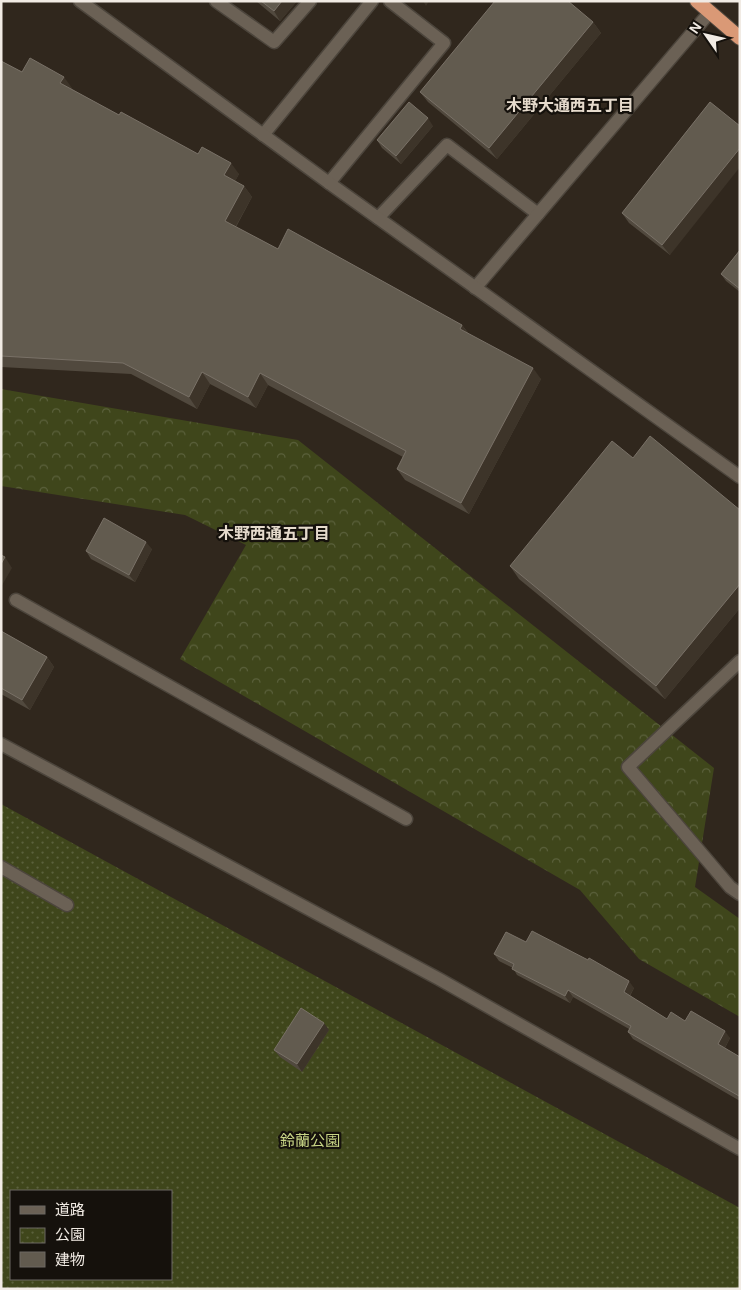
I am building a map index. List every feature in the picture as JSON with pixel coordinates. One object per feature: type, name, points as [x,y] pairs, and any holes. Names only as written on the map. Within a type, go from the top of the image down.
[{"type":"highway","points":[[697,1],[740,38]]},
{"type":"street","points":[[80,1],[329,184],[740,477]]},
{"type":"street","points":[[216,1],[274,42],[310,1]]},
{"type":"street","points":[[263,135],[372,1]]},
{"type":"street","points":[[329,184],[444,43],[390,1]]},
{"type":"street","points":[[475,288],[710,12]]},
{"type":"street","points":[[378,218],[447,145],[538,214]]},
{"type":"street","points":[[16,600],[406,819]]},
{"type":"street","points":[[740,661],[628,767],[730,887],[740,894]]},
{"type":"street","points":[[1,744],[439,979],[740,1148]]},
{"type":"street","points":[[1,867],[67,905]]},
{"type":"green space","points":[[1,389],[298,440],[714,768],[695,887],[740,919],[740,1017],[639,959],[580,890],[180,659],[246,545],[185,515],[1,486]]},
{"type":"green space","name":"鈴蘭公園","points":[[1,804],[740,1208],[740,1289],[1,1289]]},
{"type":"building","points":[[261,1],[282,1],[274,11]]},
{"type":"building","points":[[495,1],[568,1],[593,22],[489,148],[420,92]]},
{"type":"building","points":[[30,58],[64,77],[60,83],[119,115],[121,112],[198,154],[202,147],[231,163],[224,175],[244,186],[225,221],[278,249],[288,229],[462,325],[460,329],[533,368],[461,503],[397,469],[406,451],[260,373],[248,397],[202,372],[189,397],[123,363],[1,356],[1,61],[22,72]]},
{"type":"building","points":[[409,102],[428,118],[396,156],[377,140]]},
{"type":"building","points":[[710,102],[740,126],[740,148],[662,245],[622,213]]},
{"type":"building","points":[[740,250],[740,289],[721,274]]},
{"type":"building","points":[[650,436],[740,510],[740,584],[656,686],[510,566],[612,441],[633,458]]},
{"type":"building","points":[[104,518],[146,542],[129,575],[86,551]]},
{"type":"building","points":[[1,555],[5,557],[1,564]]},
{"type":"building","points":[[1,631],[47,657],[22,700],[1,688]]},
{"type":"building","points":[[532,931],[588,960],[589,958],[629,981],[624,992],[667,1019],[671,1012],[685,1021],[691,1011],[725,1031],[718,1044],[740,1057],[739,1096],[628,1032],[631,1026],[568,990],[565,996],[512,969],[514,964],[494,954],[506,932],[526,942]]},
{"type":"building","points":[[301,1008],[324,1023],[297,1064],[274,1050]]},
{"type":"district","name":"木野大通西五丁目","points":[[570,105]]},
{"type":"district","name":"木野西通五丁目","points":[[274,533]]}]
